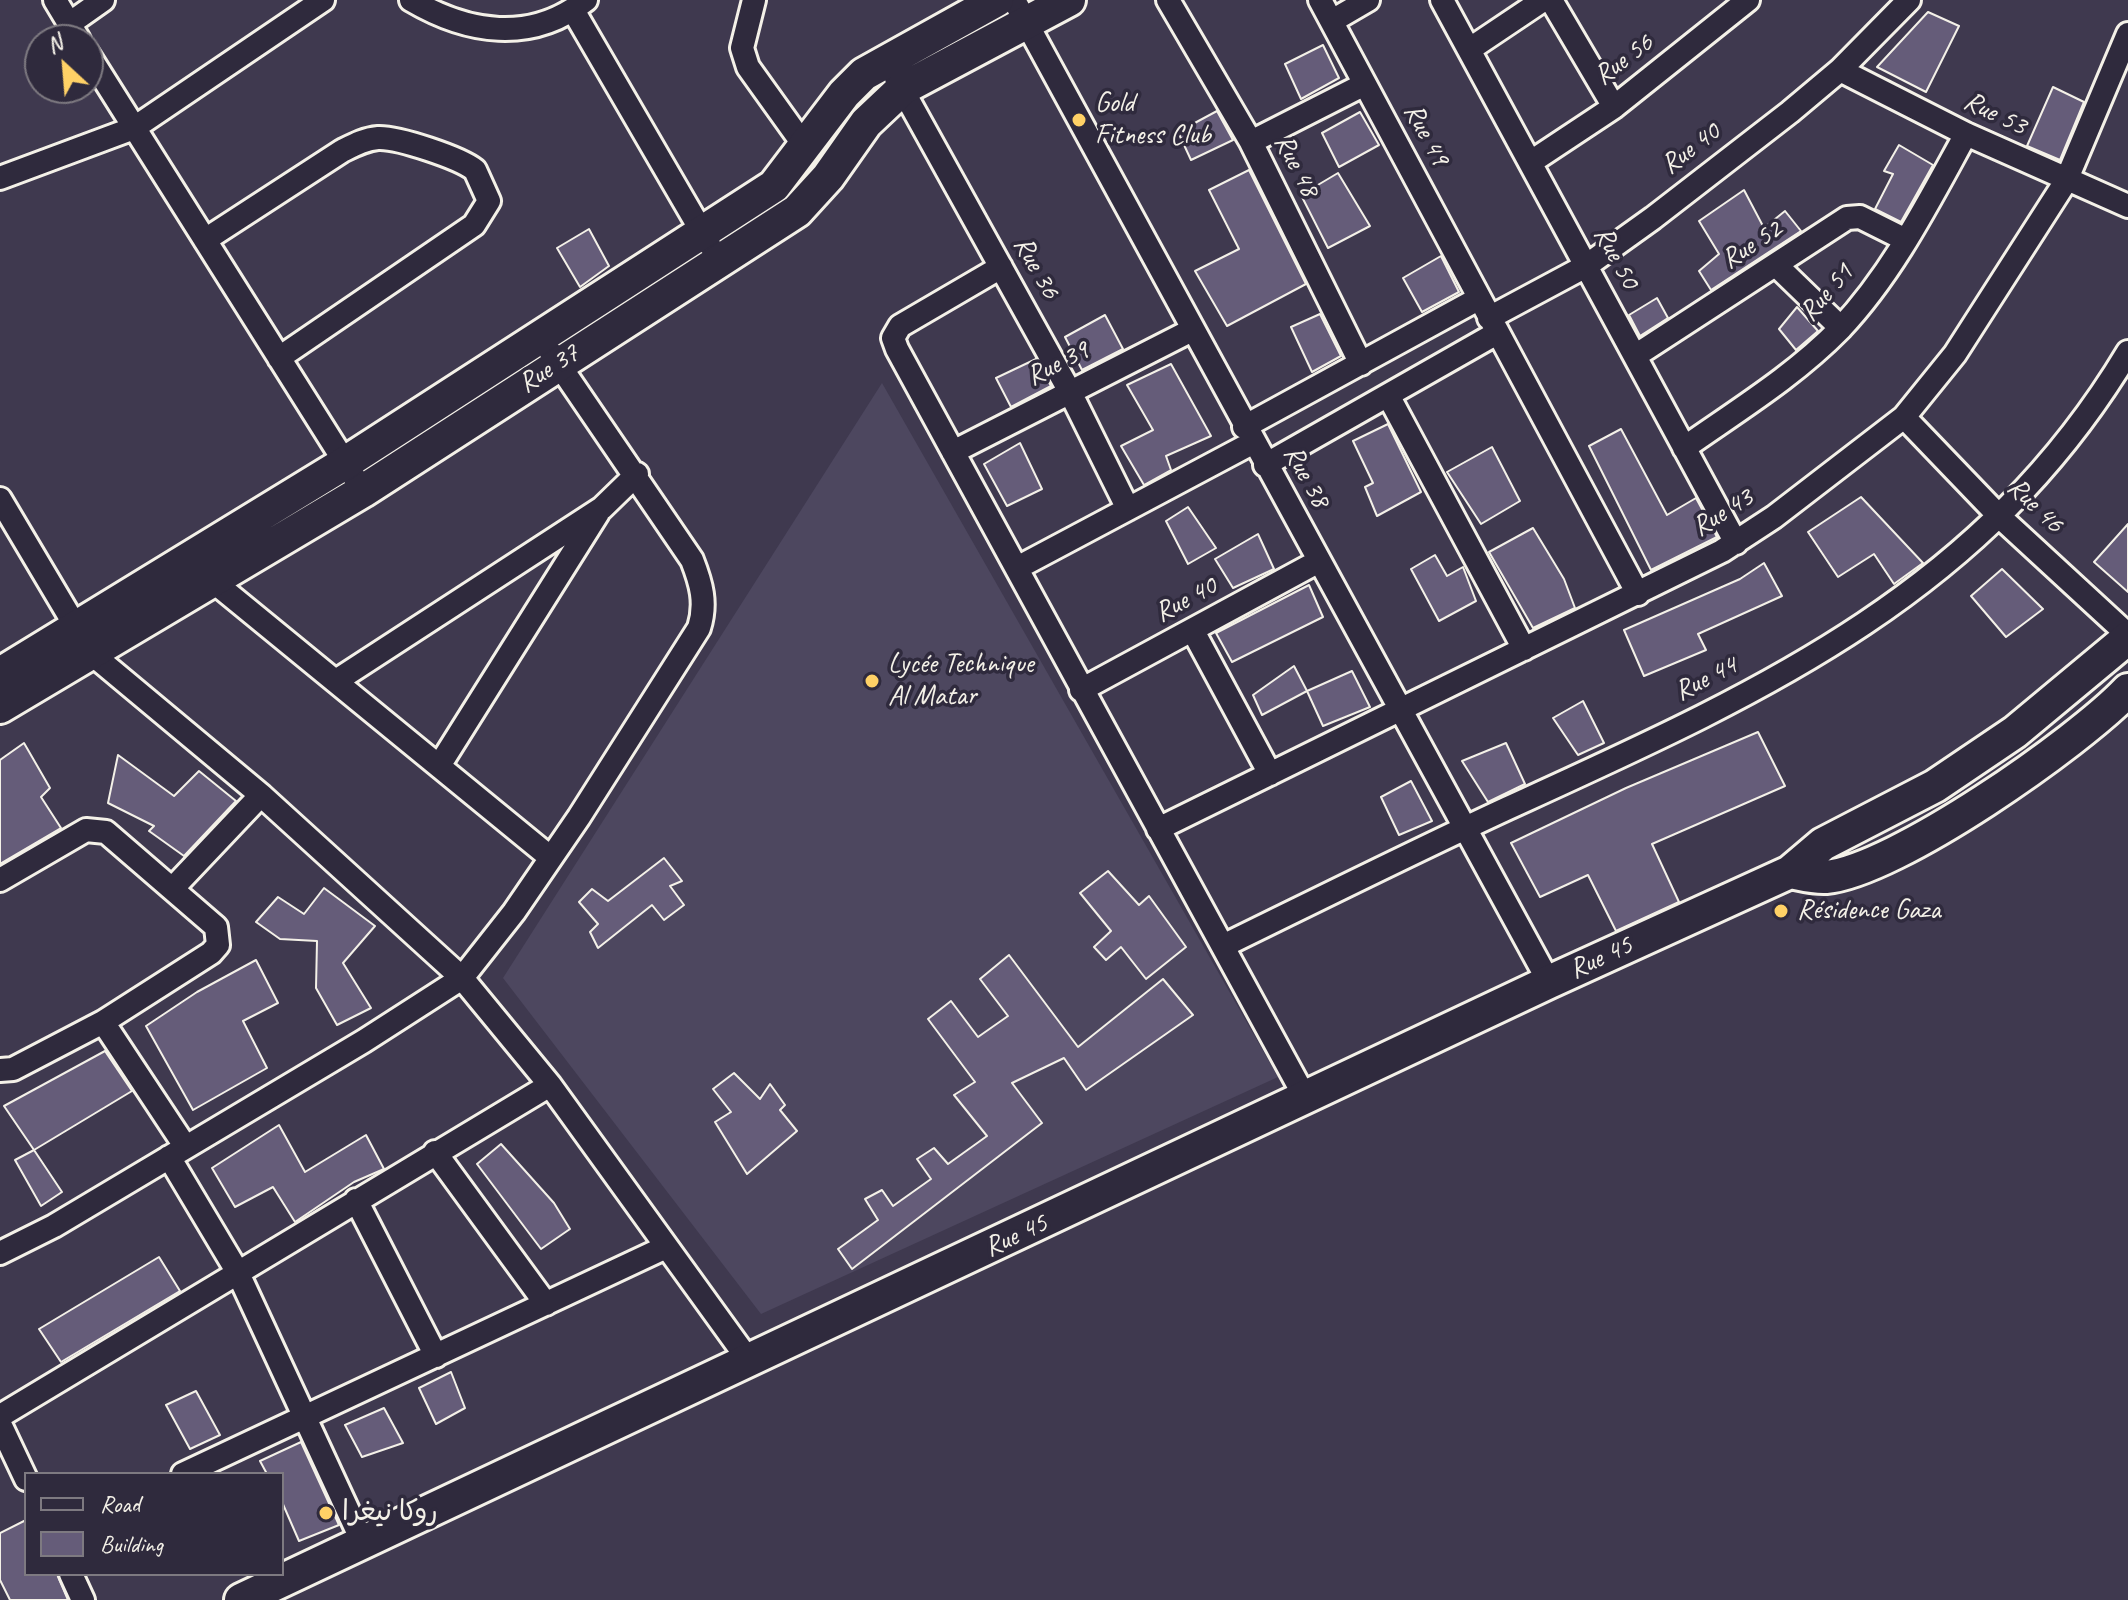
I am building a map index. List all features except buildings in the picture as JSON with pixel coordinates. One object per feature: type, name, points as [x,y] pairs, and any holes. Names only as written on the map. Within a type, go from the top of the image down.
[{"type":"street","points":[[55,0],[69,24]]},
{"type":"street","points":[[81,24],[103,0]]},
{"type":"street","points":[[1,176],[134,128],[323,0]]},
{"type":"street","points":[[411,0],[445,20],[488,30],[532,26],[580,5],[720,262]]},
{"type":"street","points":[[754,0],[742,48],[748,67],[806,148]]},
{"type":"street","name":"Rue 37","points":[[0,674],[85,642],[214,582],[363,491],[702,232],[774,186],[806,148],[844,94],[885,59],[997,0]]},
{"type":"street","name":"Rue 37","points":[[0,707],[85,642],[345,463],[549,350],[720,262],[797,211],[828,177],[866,123],[902,89],[1020,12],[1069,0]]},
{"type":"street","name":"Rue 48","points":[[1168,0],[1251,142],[1361,364]]},
{"type":"street","name":"Rue 49","points":[[1320,0],[1638,594]]},
{"type":"street","points":[[1332,21],[1368,0]]},
{"type":"street","name":"Rue 50","points":[[1442,0],[1736,543]]},
{"type":"street","points":[[1470,49],[1543,0]]},
{"type":"street","points":[[1551,0],[1614,107]]},
{"type":"street","name":"Rue 56","points":[[1531,162],[1614,107],[1748,0]]},
{"type":"street","name":"Rue 40","points":[[1017,568],[1128,509],[1361,364],[1488,317],[1586,266],[1790,112],[1840,70],[1909,0]]},
{"type":"street","name":"Rue 38","points":[[1020,12],[1549,982]]},
{"type":"street","name":"Rue 43","points":[[1158,829],[1736,543],[1904,417],[1955,354],[2066,181],[2128,34]]},
{"type":"street","name":"Rue 36","points":[[885,59],[1070,392],[1128,509]]},
{"type":"street","name":"Rue 53","points":[[1840,70],[1966,134],[2128,206]]},
{"type":"street","points":[[104,80],[363,491]]},
{"type":"street","points":[[1251,142],[1365,84]]},
{"type":"street","name":"Rue 51","points":[[1684,448],[1786,377],[1841,328],[1906,240],[1966,134]]},
{"type":"street","points":[[205,240],[342,151],[363,141],[381,138],[414,146],[475,170],[489,201],[474,225],[279,358]]},
{"type":"street","name":"Rue 52","points":[[1635,356],[1841,221],[1855,216],[1906,240]]},
{"type":"street","points":[[1776,265],[1841,328]]},
{"type":"street","points":[[1001,267],[895,332],[897,349],[1081,690],[1225,945],[1306,1099]]},
{"type":"street","name":"Rue 40","points":[[1265,465],[1389,397],[1488,317]]},
{"type":"street","name":"Rue 39","points":[[953,452],[1192,330]]},
{"type":"street","points":[[0,1253],[54,1226],[364,1041],[462,978],[551,858],[699,628],[704,611],[700,579],[692,560],[637,474],[549,350]]},
{"type":"street","name":"Rue 44","points":[[1225,945],[1464,828],[1625,755],[1807,661],[1935,575],[2000,517],[2074,434],[2128,352]]},
{"type":"street","points":[[1389,397],[1524,649]]},
{"type":"street","name":"Rue 46","points":[[1904,417],[2000,517],[2128,636]]},
{"type":"street","points":[[336,681],[602,508],[637,474]]},
{"type":"street","points":[[0,499],[85,642],[261,795],[462,978],[550,1085],[750,1362]]},
{"type":"street","points":[[439,766],[602,508]]},
{"type":"street","name":"Rue 40","points":[[1081,690],[1319,561]]},
{"type":"street","points":[[214,582],[551,858]]},
{"type":"street","points":[[1193,631],[1270,774]]},
{"type":"street","name":"Rue 45","points":[[241,1600],[1549,982],[1790,872],[1823,844],[1935,786],[2015,732],[2128,636]]},
{"type":"street","points":[[1790,872],[1825,878],[1858,869],[1951,821],[2034,767],[2128,690]]},
{"type":"street","points":[[173,888],[261,795]]},
{"type":"street","points":[[0,880],[86,830],[96,828],[106,832],[216,927],[218,945],[211,953],[103,1022],[13,1069],[0,1070]]},
{"type":"street","points":[[103,1022],[177,1152],[237,1271],[308,1418],[363,1543]]},
{"type":"street","points":[[0,1416],[550,1085]]},
{"type":"street","points":[[435,1152],[546,1304]]},
{"type":"street","points":[[356,1200],[436,1356]]},
{"type":"street","points":[[187,1472],[308,1418],[666,1247]]},
{"type":"street","points":[[0,1424],[24,1475]]},
{"type":"street","points":[[72,1576],[83,1600]]},
{"type":"shaded area","name":"Lycée Technique Al Matar","points":[[882,383],[1278,1077],[761,1314],[503,978]]},
{"type":"place","name":"Gold Fitness Club","points":[[1079,120]]},
{"type":"place","name":"Lycée Technique Al Matar","points":[[872,681]]},
{"type":"place","name":"Résidence Gaza","points":[[1781,911]]},
{"type":"place","name":"روكا نيغرا","points":[[326,1513]]}]
